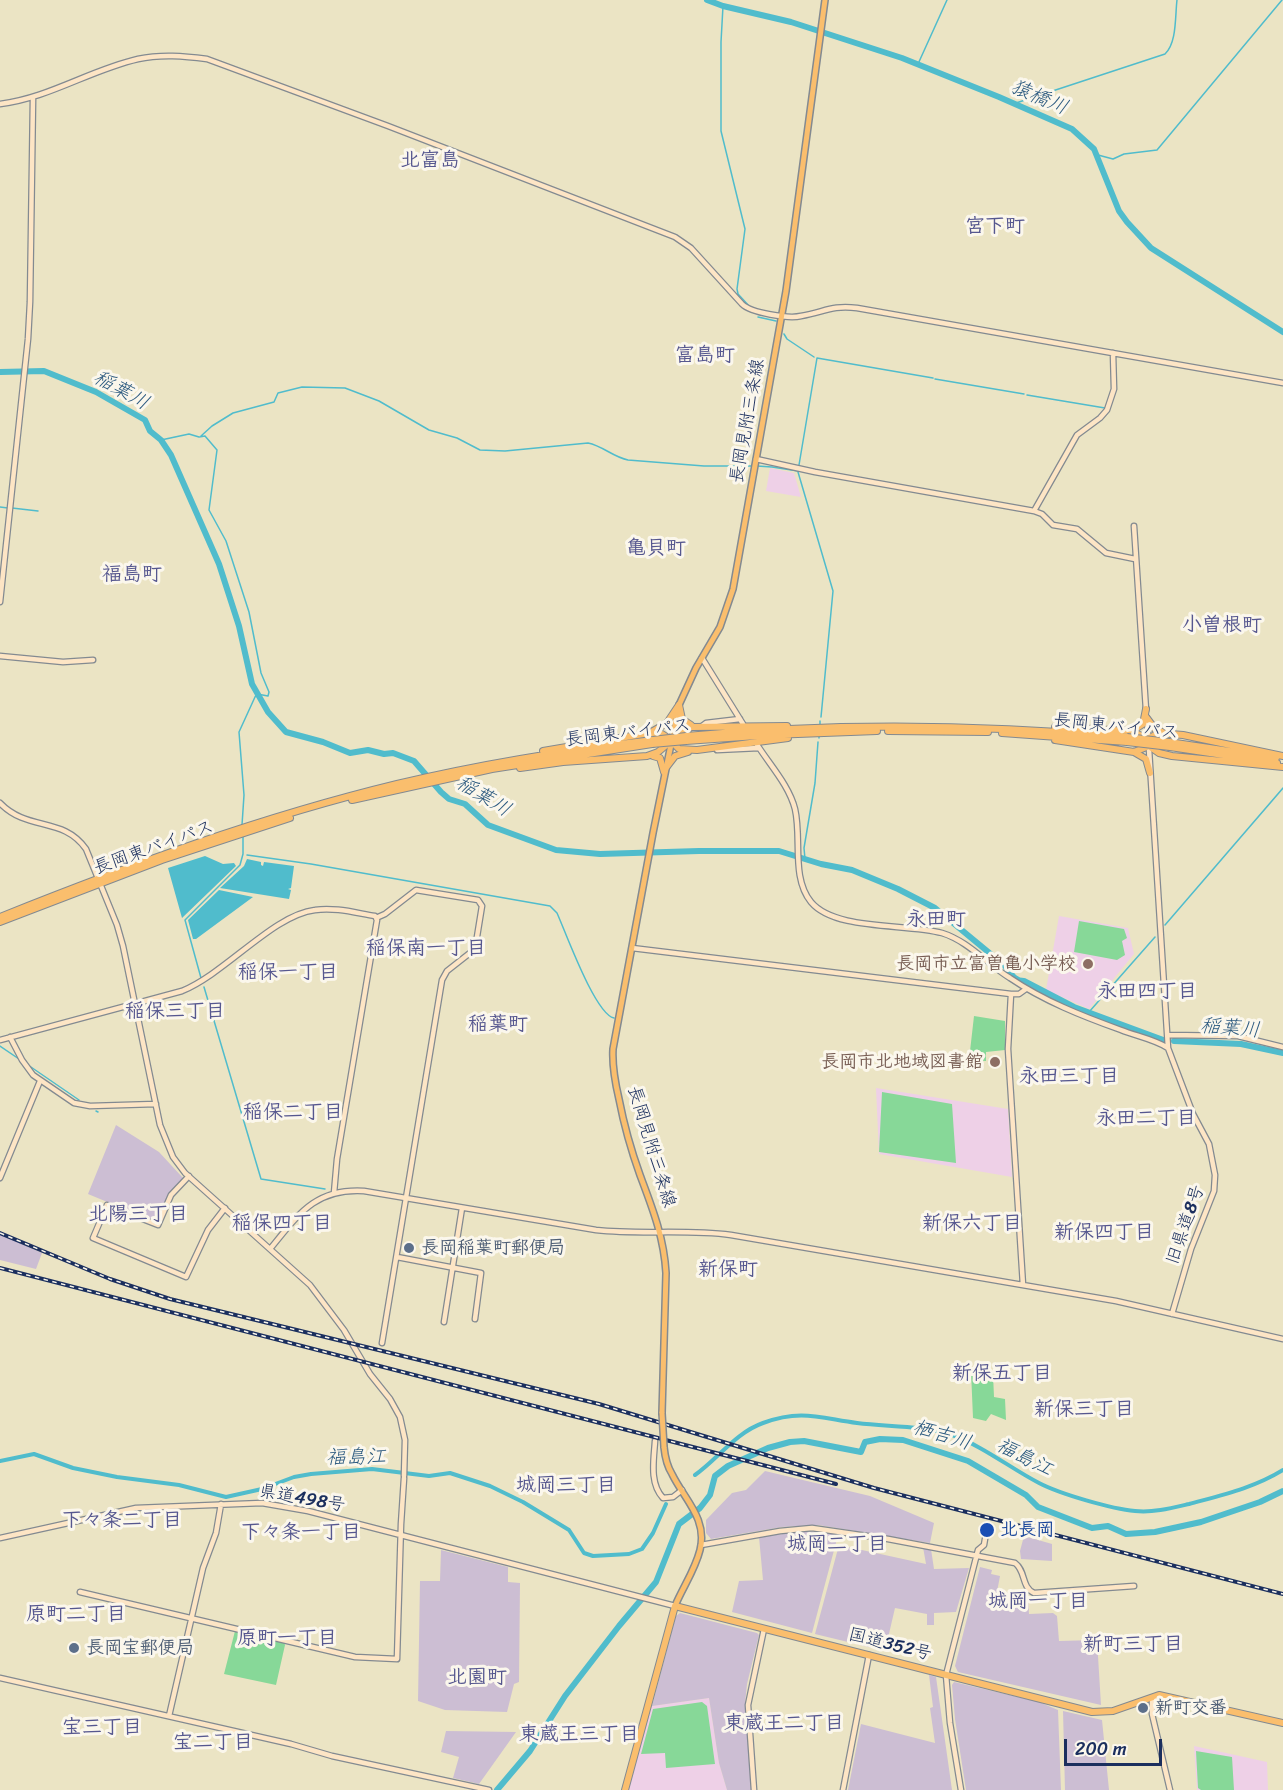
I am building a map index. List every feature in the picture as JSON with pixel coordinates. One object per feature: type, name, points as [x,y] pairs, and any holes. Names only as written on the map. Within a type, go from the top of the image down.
[{"type":"highway","points":[[679,705],[683,721],[687,724],[805,726],[822,729]]},
{"type":"highway","points":[[649,733],[667,723],[679,705]]},
{"type":"highway","points":[[1131,731],[1143,724],[1146,709]]},
{"type":"highway","points":[[1146,717],[1155,729],[1163,732],[1218,741],[1283,762]]},
{"type":"highway","points":[[647,756],[661,750],[675,734],[683,729],[699,726]]},
{"type":"highway","points":[[967,727],[1090,728],[1131,731],[1149,742],[1159,753],[1172,756]]},
{"type":"highway","name":"長岡東バイパス","points":[[0,922],[161,854],[398,784],[492,764],[652,742],[822,729],[967,727],[1062,732],[1127,740]]},
{"type":"highway","points":[[665,771],[675,756],[698,750],[807,736],[822,729]]},
{"type":"highway","name":"長岡東バイパス","points":[[822,729],[956,731],[1127,740],[1170,744],[1283,762]]},
{"type":"highway","points":[[956,731],[1059,740],[1134,752],[1146,759],[1150,773]]},
{"type":"highway","points":[[1134,752],[1156,734],[1163,732]]},
{"type":"highway","points":[[492,764],[533,753],[649,733],[662,734],[682,750],[698,750]]},
{"type":"highway","name":"長岡東バイパス","points":[[247,828],[411,786],[548,759],[652,742]]},
{"type":"highway","points":[[464,775],[563,762],[647,756],[660,758],[665,771]]},
{"type":"highway","points":[[1150,765],[1157,756],[1283,762]]},
{"type":"highway","name":"長岡東バイパス","points":[[0,917],[99,881]]},
{"type":"highway","points":[[625,1790],[675,1606]]},
{"type":"highway","name":"国道352号","points":[[675,1606],[1099,1713],[1113,1712],[1156,1695]]},
{"type":"highway","points":[[1156,1695],[1283,1723]]},
{"type":"main road","name":"長岡見附三条線","points":[[684,1493],[667,1465],[663,1447],[666,1273],[660,1232],[629,1140],[613,1067],[614,1049],[648,857],[679,705],[729,605],[782,315],[825,0]]},
{"type":"main road","points":[[675,1606],[701,1545],[700,1524],[684,1493]]},
{"type":"street","points":[[0,104],[33,98],[104,69],[140,58],[187,56],[220,62],[675,237],[697,253],[745,307],[752,311],[799,317],[825,309],[847,307],[1283,383]]},
{"type":"street","points":[[0,602],[30,302],[33,98]]},
{"type":"street","points":[[1034,510],[1077,435],[1107,410],[1114,389],[1113,353]]},
{"type":"street","points":[[756,459],[815,472],[1034,510],[1042,514],[1053,525],[1077,529],[1106,553],[1135,559]]},
{"type":"street","points":[[756,743],[793,802],[797,819],[799,862],[805,891],[811,902],[822,912],[845,920],[932,931],[951,936],[1026,989],[1070,1010],[1168,1048],[1134,526]]},
{"type":"street","points":[[0,656],[63,662],[93,660]]},
{"type":"street","points":[[699,726],[706,723],[742,722],[702,658]]},
{"type":"street","points":[[698,750],[759,748]]},
{"type":"street","points":[[0,803],[21,819],[57,827],[74,835],[86,849],[117,925],[123,946],[166,1144],[176,1162],[189,1176],[315,1291],[396,1409],[404,1432],[397,1659],[355,1657],[80,1592]]},
{"type":"street","points":[[0,1040],[182,991],[206,980],[282,923],[300,913],[332,909],[376,918],[385,914],[416,890],[480,901],[482,906],[475,949],[447,971],[442,980],[382,1343]]},
{"type":"street","points":[[334,1193],[337,1159],[376,918]]},
{"type":"street","points":[[632,948],[1011,994],[1019,994],[1026,989]]},
{"type":"street","points":[[1011,994],[1008,1049],[1023,1285]]},
{"type":"street","points":[[1168,1035],[1238,1036],[1283,1047]]},
{"type":"street","points":[[10,1037],[22,1060],[40,1081],[67,1099],[82,1105],[98,1106],[156,1104]]},
{"type":"street","name":"旧県道8号","points":[[1168,1048],[1193,1114],[1209,1144],[1216,1182],[1191,1249],[1172,1314]]},
{"type":"street","points":[[0,1178],[40,1081]]},
{"type":"street","points":[[189,1176],[171,1195],[158,1225],[107,1205],[93,1238],[186,1277],[208,1230],[225,1208]]},
{"type":"street","points":[[270,1249],[301,1212],[316,1201],[334,1193],[364,1191],[596,1230],[718,1233],[1116,1301],[1283,1339]]},
{"type":"street","points":[[444,1322],[462,1208]]},
{"type":"street","points":[[397,1257],[481,1273],[475,1319]]},
{"type":"street","points":[[655,1441],[654,1474],[658,1492],[663,1498],[684,1493]]},
{"type":"street","name":"県道498号","points":[[0,1538],[136,1508],[262,1503],[295,1508],[675,1606]]},
{"type":"street","points":[[169,1716],[203,1568],[216,1533],[221,1504]]},
{"type":"street","points":[[701,1545],[780,1531],[812,1528],[871,1536],[1017,1563],[1026,1587],[1032,1593],[1134,1586]]},
{"type":"street","points":[[961,1790],[950,1723],[946,1675],[978,1550],[984,1545],[985,1539]]},
{"type":"street","points":[[754,1790],[748,1705],[764,1629]]},
{"type":"street","points":[[843,1790],[869,1655]]},
{"type":"street","points":[[0,1678],[332,1756],[489,1790]]},
{"type":"street","points":[[1156,1695],[1152,1702],[1152,1714],[1170,1790]]},
{"type":"shaded area","points":[[770,468],[794,473],[801,497],[766,491]]},
{"type":"shaded area","name":"長岡市立富曽亀小学校","points":[[1059,916],[1128,928],[1134,954],[1089,1009],[1046,990]]},
{"type":"shaded area","points":[[876,1088],[1008,1109],[1012,1177],[879,1154]]},
{"type":"shaded area","points":[[116,1125],[159,1152],[183,1178],[170,1193],[158,1223],[88,1194]]},
{"type":"shaded area","points":[[0,1234],[42,1253],[36,1269],[0,1260]]},
{"type":"shaded area","points":[[765,1471],[870,1496],[934,1523],[930,1543],[818,1525],[782,1527],[711,1539],[706,1533],[706,1520],[732,1493],[746,1490]]},
{"type":"shaded area","points":[[806,1531],[836,1533],[837,1539],[812,1633],[732,1612],[739,1581],[763,1580],[759,1537]]},
{"type":"shaded area","points":[[1024,1536],[1052,1544],[1052,1561],[1021,1559],[1020,1551]]},
{"type":"shaded area","points":[[839,1545],[926,1564],[923,1547],[931,1549],[934,1569],[969,1568],[956,1612],[934,1613],[934,1625],[927,1625],[927,1614],[895,1608],[885,1651],[815,1634]]},
{"type":"shaded area","points":[[441,1550],[508,1567],[508,1582],[520,1583],[519,1682],[514,1684],[507,1712],[445,1710],[418,1701],[420,1581],[440,1581]]},
{"type":"shaded area","points":[[980,1567],[992,1570],[991,1574],[1000,1576],[996,1597],[1028,1596],[1029,1614],[1053,1613],[1057,1616],[1059,1641],[1097,1640],[1101,1705],[958,1672],[955,1666]]},
{"type":"shaded area","points":[[680,1613],[759,1635],[747,1684],[745,1704],[752,1790],[727,1790],[719,1763],[709,1698],[652,1706],[676,1616]]},
{"type":"shaded area","points":[[929,1675],[936,1677],[952,1790],[848,1790],[861,1724],[935,1743],[930,1708],[933,1707]]},
{"type":"shaded area","points":[[954,1682],[1039,1702],[1058,1710],[1061,1790],[966,1790],[955,1719],[952,1685]]},
{"type":"shaded area","points":[[709,1698],[719,1763],[727,1790],[628,1790],[652,1706]]},
{"type":"shaded area","points":[[1063,1711],[1102,1720],[1109,1790],[1065,1790]]},
{"type":"shaded area","points":[[446,1731],[516,1732],[479,1784],[453,1778],[459,1757],[441,1752]]},
{"type":"shaded area","points":[[1194,1746],[1267,1762],[1268,1790],[1197,1790]]},
{"type":"green space","points":[[1079,921],[1124,929],[1127,938],[1122,941],[1125,955],[1117,960],[1074,952]]},
{"type":"green space","points":[[974,1016],[1005,1021],[1005,1050],[986,1052],[986,1061],[969,1060]]},
{"type":"green space","points":[[882,1092],[952,1104],[956,1163],[879,1152]]},
{"type":"green space","points":[[971,1371],[993,1374],[994,1397],[1005,1399],[1006,1420],[991,1414],[986,1421],[973,1418]]},
{"type":"green space","points":[[235,1631],[284,1642],[276,1685],[224,1674]]},
{"type":"green space","points":[[702,1702],[707,1706],[715,1764],[666,1768],[665,1753],[641,1754],[653,1709]]},
{"type":"green space","points":[[1196,1751],[1232,1757],[1234,1790],[1201,1790],[1198,1788]]},
{"type":"water","points":[[205,856],[223,864],[234,863],[236,866],[182,918],[168,868]]},
{"type":"water","points":[[247,859],[261,862],[263,866],[264,862],[294,866],[291,888],[288,889],[291,890],[289,899],[220,888],[244,866]]},
{"type":"water","points":[[219,890],[253,897],[193,939],[188,920]]},
{"type":"waterway","name":"猿橋川","points":[[707,0],[791,22],[902,58],[1072,129],[1094,149],[1119,211],[1151,248],[1283,332]]},
{"type":"waterway","points":[[918,64],[947,0]]},
{"type":"waterway","points":[[1013,104],[1165,54],[1174,36],[1177,0]]},
{"type":"waterway","points":[[1098,155],[1113,159],[1124,154],[1157,150],[1282,0]]},
{"type":"waterway","points":[[723,6],[721,131],[745,229],[737,289],[738,294],[750,307]]},
{"type":"waterway","points":[[758,317],[776,321]]},
{"type":"waterway","points":[[784,334],[787,339],[814,357]]},
{"type":"waterway","points":[[799,465],[817,358],[933,378]]},
{"type":"waterway","name":"稲葉川","points":[[0,372],[44,371],[96,392],[145,420],[150,431],[161,440],[171,455],[219,564],[239,626],[252,684],[268,712],[286,732],[323,742],[350,753],[368,750],[384,754],[393,753],[414,761],[449,799],[465,804],[488,825],[556,850],[600,854],[779,851],[821,864],[852,870],[898,889],[935,908],[1004,965],[1017,979],[1074,1007],[1166,1041]]},
{"type":"waterway","points":[[935,379],[1024,394]]},
{"type":"waterway","points":[[201,436],[233,413],[274,402],[278,393],[302,387],[345,388],[379,401],[429,430],[457,438],[480,450],[505,451],[588,443],[628,460],[704,466],[752,466]]},
{"type":"waterway","points":[[1027,395],[1105,408]]},
{"type":"waterway","points":[[161,440],[189,434],[205,436],[217,450],[209,510],[226,541],[249,612],[261,673],[269,692],[268,696],[257,694],[239,732],[244,795],[242,825]]},
{"type":"waterway","points":[[757,466],[798,471]]},
{"type":"waterway","points":[[798,472],[833,591],[821,717]]},
{"type":"waterway","points":[[0,507],[8,508]]},
{"type":"waterway","points":[[12,508],[38,511]]},
{"type":"waterway","points":[[805,859],[804,848],[815,783],[818,742]]},
{"type":"waterway","points":[[1165,925],[1283,788]]},
{"type":"waterway","points":[[201,978],[185,920],[240,865],[243,854],[243,835]]},
{"type":"waterway","points":[[247,855],[550,906],[557,913],[598,1003],[606,1013],[614,1018]]},
{"type":"waterway","points":[[1089,1012],[1155,937]]},
{"type":"waterway","points":[[204,987],[261,1179],[325,1189]]},
{"type":"waterway","name":"稲葉川","points":[[1174,1041],[1241,1044],[1283,1053]]},
{"type":"waterway","points":[[0,1046],[19,1059]]},
{"type":"waterway","points":[[28,1065],[79,1100]]},
{"type":"waterway","name":"福島江","points":[[695,1475],[753,1427],[789,1416],[821,1417],[857,1423],[916,1428],[952,1435],[975,1445],[1048,1487],[1125,1510],[1162,1510],[1189,1504],[1249,1486],[1283,1470]]},
{"type":"waterway","name":"栖吉川","points":[[497,1790],[530,1751],[565,1696],[656,1582],[679,1524],[700,1508],[710,1495],[715,1476],[728,1466],[768,1448],[804,1441],[861,1452],[865,1442],[880,1439],[903,1440],[968,1461],[1026,1495],[1038,1507],[1092,1528],[1108,1526],[1126,1534],[1155,1532],[1201,1522],[1260,1502],[1283,1491]]},
{"type":"waterway","name":"福島江","points":[[0,1461],[34,1454],[73,1468],[117,1477],[179,1485],[226,1497],[311,1474],[372,1469],[429,1476],[450,1473],[490,1486],[523,1502],[569,1530],[584,1553],[593,1556],[629,1554],[642,1549],[653,1533],[666,1504]]},
{"type":"railway","points":[[0,1233],[110,1279],[170,1299],[599,1404],[874,1488],[1283,1594]]},
{"type":"railway","points":[[0,1268],[836,1484]]},
{"type":"place","name":"長岡市立富曽亀小学校","points":[[1088,964]]},
{"type":"place","name":"長岡市北地域図書館","points":[[995,1062]]},
{"type":"place","name":"長岡稲葉町郵便局","points":[[409,1248]]},
{"type":"place","name":"北長岡","points":[[987,1530]]},
{"type":"place","name":"長岡宝郵便局","points":[[74,1648]]},
{"type":"place","name":"新町交番","points":[[1143,1708]]},
{"type":"district","name":"北富島","points":[[430,161]]},
{"type":"district","name":"宮下町","points":[[995,227]]},
{"type":"district","name":"富島町","points":[[705,356]]},
{"type":"district","name":"亀貝町","points":[[656,549]]},
{"type":"district","name":"福島町","points":[[132,575]]},
{"type":"district","name":"小曽根町","points":[[1222,626]]},
{"type":"district","name":"永田町","points":[[936,920]]},
{"type":"district","name":"稲保南一丁目","points":[[426,949]]},
{"type":"district","name":"稲保一丁目","points":[[288,973]]},
{"type":"district","name":"永田四丁目","points":[[1147,992]]},
{"type":"district","name":"稲保三丁目","points":[[175,1012]]},
{"type":"district","name":"稲葉町","points":[[498,1025]]},
{"type":"district","name":"永田三丁目","points":[[1069,1077]]},
{"type":"district","name":"稲保二丁目","points":[[293,1113]]},
{"type":"district","name":"永田二丁目","points":[[1146,1119]]},
{"type":"district","name":"北陽三丁目","points":[[138,1215]]},
{"type":"district","name":"稲保四丁目","points":[[282,1224]]},
{"type":"district","name":"新保六丁目","points":[[972,1224]]},
{"type":"district","name":"新保四丁目","points":[[1104,1233]]},
{"type":"district","name":"新保町","points":[[728,1270]]},
{"type":"district","name":"新保五丁目","points":[[1002,1374]]},
{"type":"district","name":"新保三丁目","points":[[1084,1410]]},
{"type":"district","name":"城岡三丁目","points":[[566,1486]]},
{"type":"district","name":"下々条二丁目","points":[[122,1521]]},
{"type":"district","name":"下々条一丁目","points":[[301,1533]]},
{"type":"district","name":"城岡二丁目","points":[[837,1545]]},
{"type":"district","name":"城岡一丁目","points":[[1038,1602]]},
{"type":"district","name":"原町二丁目","points":[[76,1615]]},
{"type":"district","name":"原町一丁目","points":[[287,1639]]},
{"type":"district","name":"新町三丁目","points":[[1133,1645]]},
{"type":"district","name":"北園町","points":[[477,1678]]},
{"type":"district","name":"東蔵王二丁目","points":[[784,1724]]},
{"type":"district","name":"宝三丁目","points":[[102,1728]]},
{"type":"district","name":"東蔵王三丁目","points":[[579,1735]]},
{"type":"district","name":"宝二丁目","points":[[213,1743]]}]
